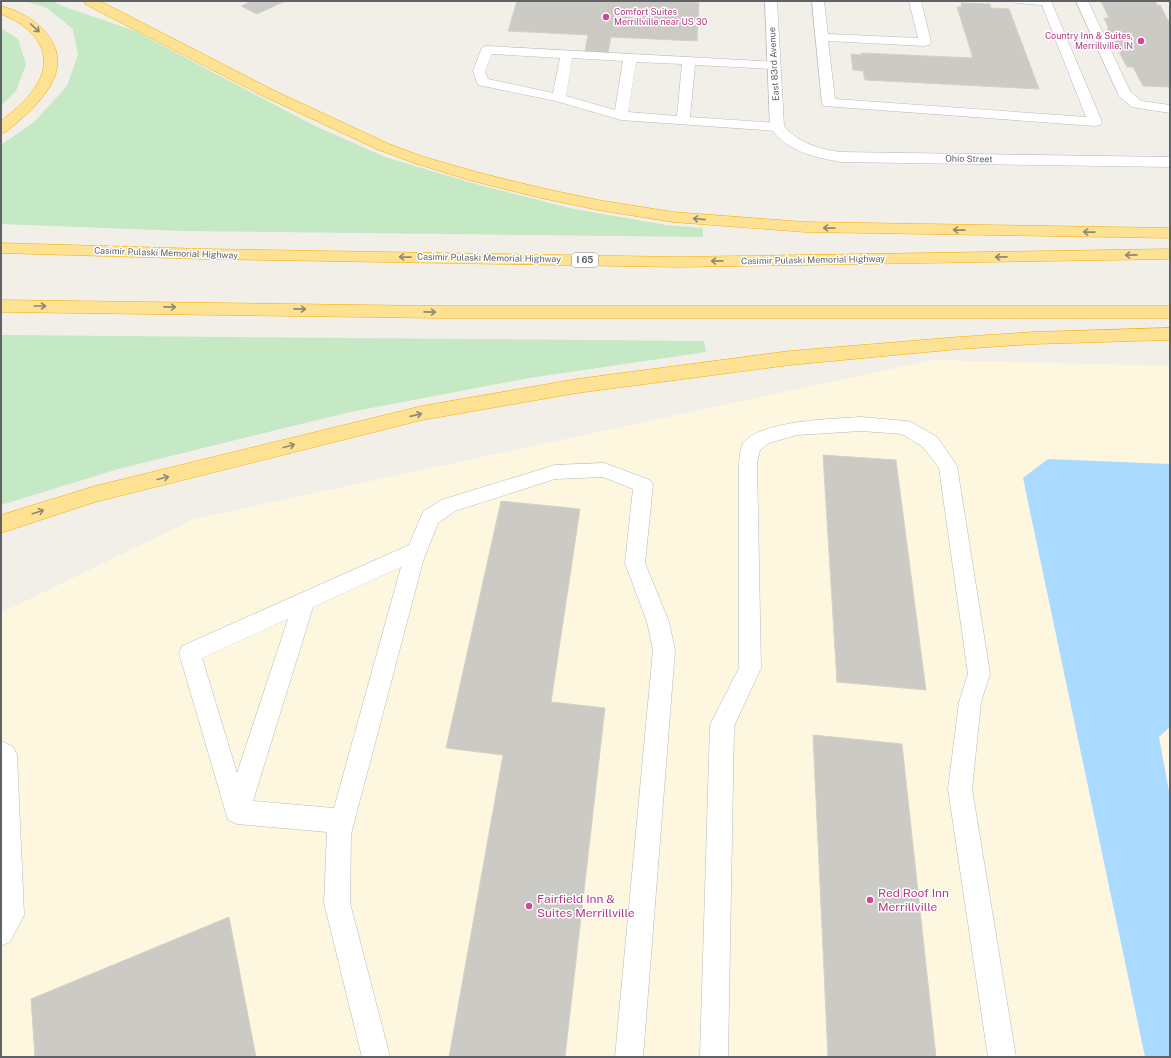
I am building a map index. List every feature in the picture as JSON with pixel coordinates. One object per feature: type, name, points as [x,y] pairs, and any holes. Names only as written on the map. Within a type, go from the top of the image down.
[{"type":"highway","points":[[93,2],[268,93],[377,144],[420,160],[475,177],[541,193],[598,205],[673,217],[805,227],[1170,233]]},
{"type":"highway","points":[[1,10],[30,23],[47,42],[51,55],[50,71],[41,89],[20,114],[1,129]]},
{"type":"highway","name":"Casimir Pulaski Memorial Highway","points":[[1,248],[205,254],[680,262],[1170,254]]},
{"type":"highway","points":[[1,306],[451,312],[1170,312]]},
{"type":"highway","points":[[1,524],[95,494],[422,413],[569,388],[790,358],[1034,338],[1170,334]]},
{"type":"street","name":"East 83rd Avenue","points":[[771,1],[778,127]]},
{"type":"street","name":"Ohio Street","points":[[778,127],[785,137],[796,145],[823,154],[841,157],[1170,162]]},
{"type":"lane","points":[[818,1],[829,103],[1095,122],[1046,2],[1018,1]]},
{"type":"lane","points":[[823,37],[925,42],[915,1]]},
{"type":"lane","points":[[1082,1],[1124,93],[1138,104],[1170,109]]},
{"type":"lane","points":[[774,65],[655,59],[630,51],[567,49],[543,53],[487,50],[479,71],[483,82],[559,98],[621,116],[778,127]]},
{"type":"lane","points":[[559,98],[567,49]]},
{"type":"lane","points":[[621,116],[630,51]]},
{"type":"lane","points":[[683,120],[689,60]]},
{"type":"lane","points":[[714,1057],[722,725],[750,668],[748,463],[751,447],[763,438],[797,428],[861,424],[906,428],[930,442],[948,466],[979,674],[970,702],[960,789],[1002,1057]]},
{"type":"lane","points":[[376,1057],[337,903],[339,834],[413,561],[430,518],[448,505],[555,472],[604,470],[643,485],[635,563],[658,622],[664,650],[629,1057]]},
{"type":"lane","points":[[237,812],[190,653],[418,550]]},
{"type":"lane","points":[[237,812],[304,601]]},
{"type":"lane","points":[[1,752],[5,755],[11,915],[1,933]]},
{"type":"lane","points":[[237,812],[342,821]]},
{"type":"shaded area","points":[[933,360],[1170,366],[1170,1057],[1,1057],[1,613],[194,519]]},
{"type":"green space","points":[[25,1],[53,1],[62,6],[135,31],[313,125],[385,157],[472,183],[574,209],[666,225],[703,228],[703,237],[184,231],[1,224],[1,145],[34,122],[67,86],[78,55],[73,29],[47,8]]},
{"type":"green space","points":[[1,28],[18,39],[26,64],[16,91],[1,106]]},
{"type":"green space","points":[[1,335],[704,341],[706,352],[529,378],[350,412],[118,469],[1,505]]},
{"type":"water","points":[[1048,459],[1170,464],[1170,727],[1159,737],[1170,797],[1170,1057],[1145,1057],[1023,478]]},
{"type":"building","points":[[252,1],[285,1],[257,14],[241,6]]},
{"type":"building","name":"Comfort Suites Merrillville near US 30","points":[[517,1],[665,1],[699,3],[697,41],[611,37],[608,53],[585,51],[588,35],[508,31]]},
{"type":"building","name":"Country Inn & Suites, Merrillville, IN","points":[[1101,1],[1155,1],[1157,5],[1160,5],[1170,24],[1170,87],[1143,86],[1133,67],[1127,67],[1107,29],[1109,29],[1104,18],[1109,18]]},
{"type":"building","points":[[961,3],[990,4],[991,8],[1009,9],[1039,89],[865,80],[863,71],[853,70],[851,54],[861,55],[861,53],[973,58],[957,7],[962,7]]},
{"type":"building","points":[[823,455],[896,460],[926,690],[837,682]]},
{"type":"building","name":"Fairfield Inn & Suites Merrillville","points":[[501,501],[580,509],[551,702],[605,708],[565,1057],[449,1057],[503,755],[446,748]]},
{"type":"building","name":"Red Roof Inn Merrillville","points":[[813,735],[902,744],[936,1057],[828,1057]]},
{"type":"building","points":[[229,917],[256,1057],[35,1057],[31,999]]},
{"type":"place","name":"Comfort Suites Merrillville near US 30","points":[[606,17]]},
{"type":"place","name":"Country Inn & Suites, Merrillville, IN","points":[[1141,41]]},
{"type":"place","name":"Red Roof Inn Merrillville","points":[[870,900]]},
{"type":"place","name":"Fairfield Inn & Suites Merrillville","points":[[529,906]]}]
